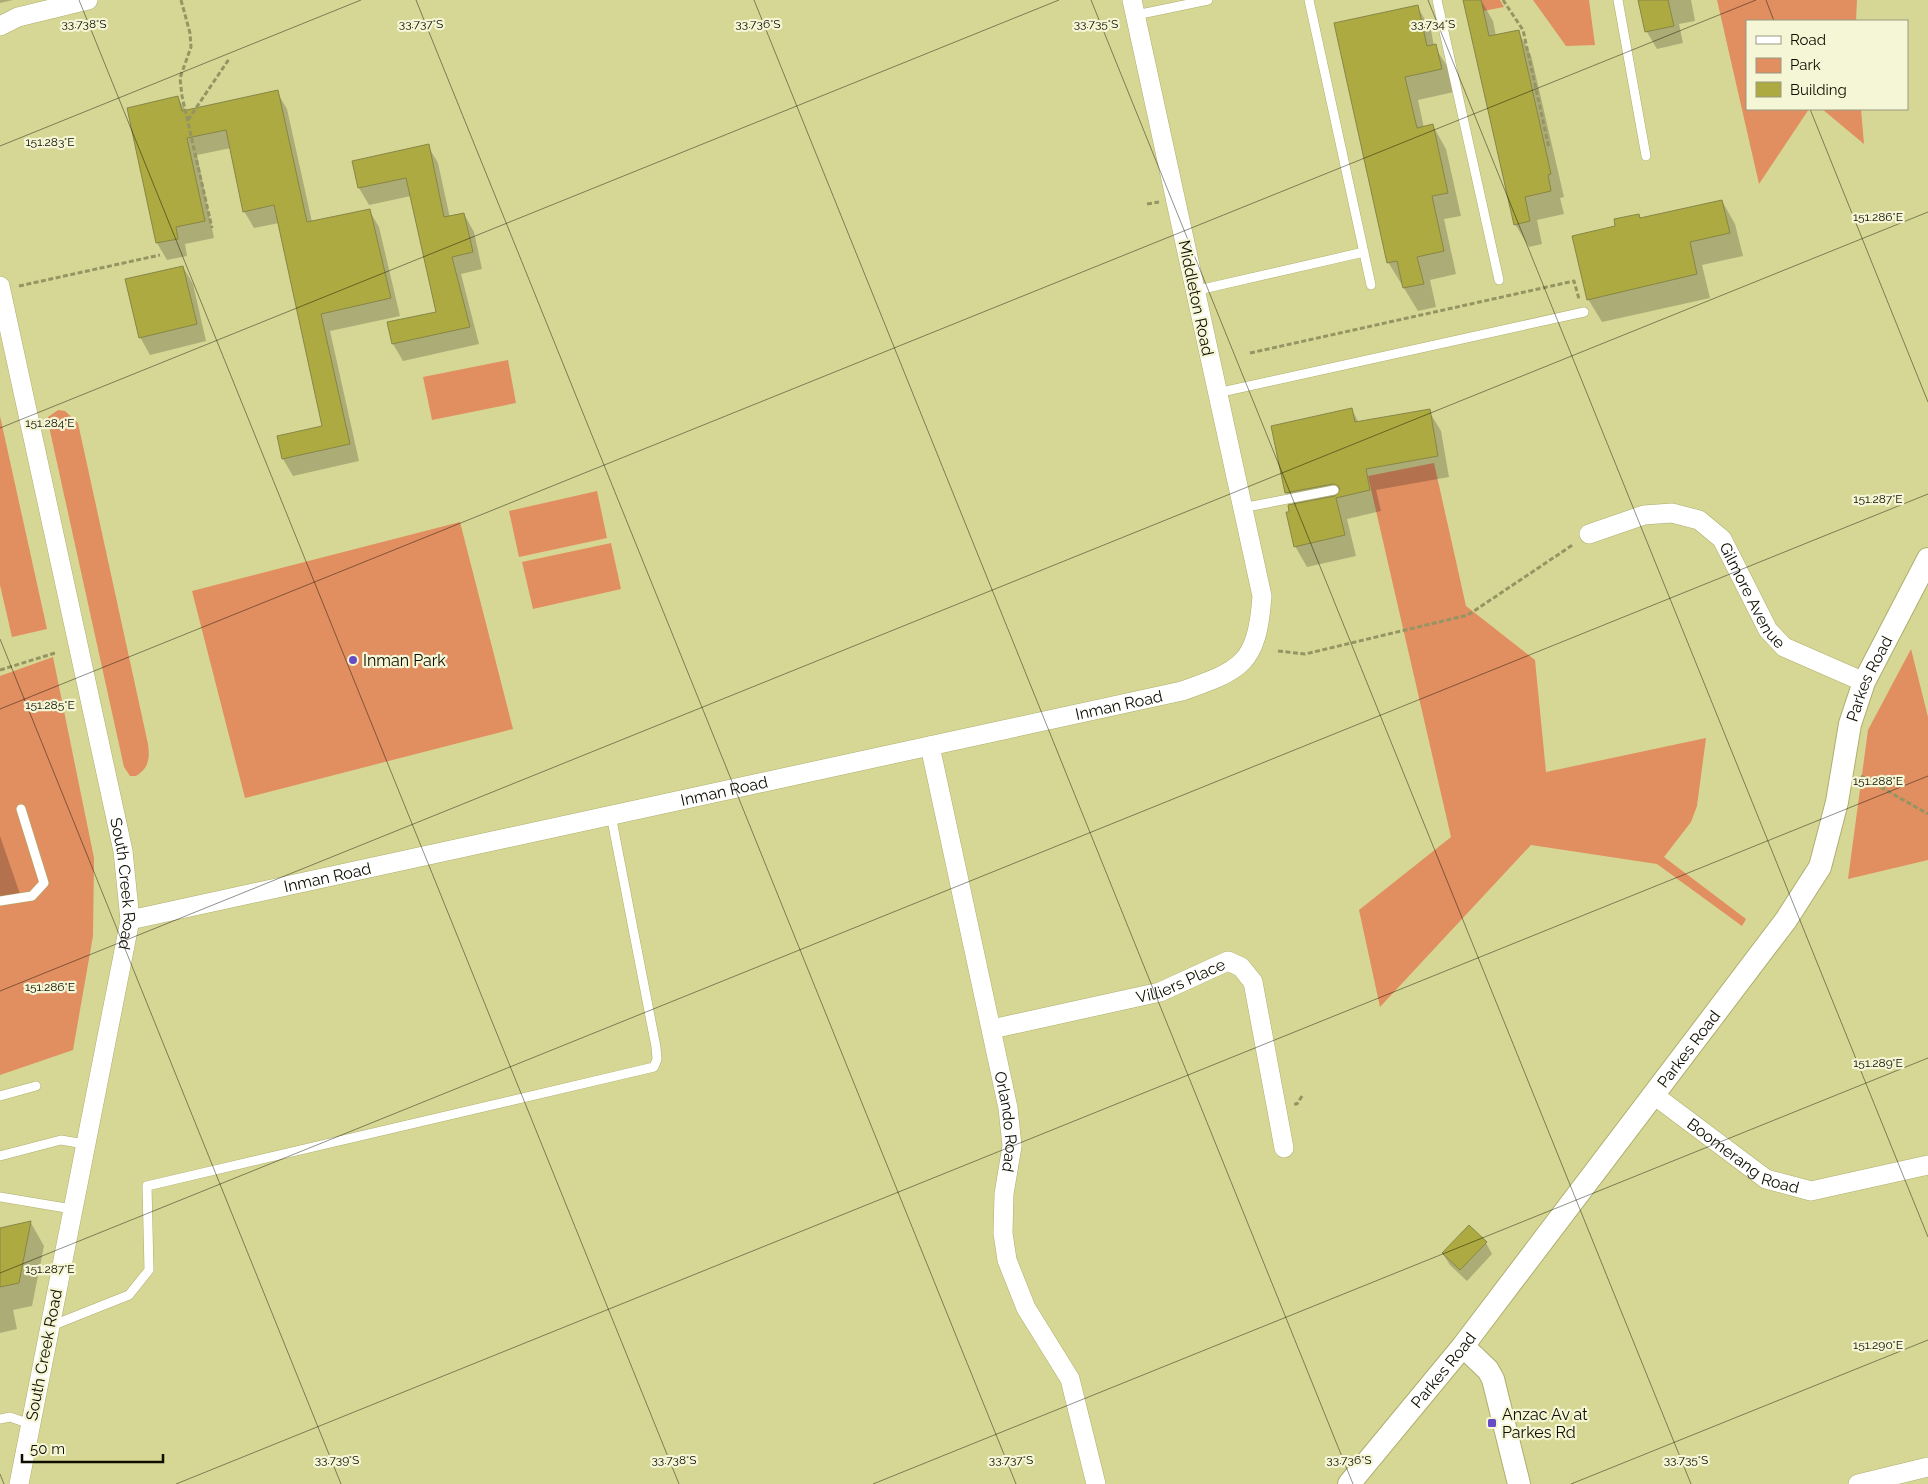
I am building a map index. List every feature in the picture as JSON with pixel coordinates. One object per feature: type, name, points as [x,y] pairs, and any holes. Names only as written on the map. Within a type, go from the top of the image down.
[{"type":"street","points":[[0,26],[18,17],[88,0]]},
{"type":"street","name":"Middleton Road","points":[[1134,8],[1194,291],[1262,596]]},
{"type":"street","name":"South Creek Road","points":[[0,286],[123,851],[130,920],[84,1144],[19,1484]]},
{"type":"street","name":"Gilmore Avenue","points":[[1589,534],[1644,516],[1672,513],[1699,520],[1722,539],[1768,630],[1784,647],[1864,682]]},
{"type":"street","name":"Parkes Road","points":[[1349,1484],[1463,1346],[1786,920],[1820,867],[1837,802],[1850,724],[1864,682],[1928,559]]},
{"type":"street","name":"Inman Road","points":[[130,920],[1182,691],[1222,677],[1239,666],[1251,649],[1260,628],[1262,596]]},
{"type":"street","name":"Orlando Road","points":[[930,746],[1008,1108],[1012,1146],[1004,1194],[1003,1233],[1007,1260],[1026,1308],[1070,1379],[1096,1484]]},
{"type":"street","name":"Villiers Place","points":[[992,1030],[1160,992],[1228,961],[1241,967],[1253,982],[1284,1148]]},
{"type":"street","name":"Boomerang Road","points":[[1654,1095],[1766,1180],[1811,1191],[1928,1165]]},
{"type":"street","points":[[1463,1346],[1488,1370],[1493,1380],[1519,1484]]},
{"type":"street","points":[[1858,1484],[1928,1467]]},
{"type":"lane","points":[[1134,8],[1208,0]]},
{"type":"lane","points":[[1310,0],[1371,285]]},
{"type":"lane","points":[[1437,0],[1499,280]]},
{"type":"lane","points":[[1618,0],[1646,156]]},
{"type":"lane","points":[[1194,291],[1364,252]]},
{"type":"lane","points":[[1217,393],[1582,308]]},
{"type":"lane","points":[[1242,508],[1334,490]]},
{"type":"lane","points":[[0,901],[32,896],[39,891],[44,883],[21,809]]},
{"type":"lane","points":[[49,1326],[129,1295],[149,1270],[147,1186],[654,1066],[657,1059],[656,1047],[611,815]]},
{"type":"lane","points":[[0,1096],[36,1086]]},
{"type":"lane","points":[[0,1156],[61,1140],[84,1144]]},
{"type":"lane","points":[[0,1197],[72,1209]]},
{"type":"lane","points":[[0,1419],[10,1417],[30,1424]]},
{"type":"path","points":[[181,0],[190,33],[191,47],[180,78],[212,228]]},
{"type":"path","points":[[1503,0],[1524,30],[1549,148]]},
{"type":"path","points":[[188,121],[230,59]]},
{"type":"path","points":[[1147,204],[1162,201]]},
{"type":"path","points":[[19,286],[160,255]]},
{"type":"path","points":[[1250,353],[1574,281],[1582,308]]},
{"type":"path","points":[[1278,651],[1305,654],[1468,615],[1589,534]]},
{"type":"path","points":[[0,670],[55,654]]},
{"type":"path","points":[[1856,773],[1928,814]]},
{"type":"path","points":[[1298,1104],[1302,1096]]},
{"type":"green space","points":[[1481,0],[1500,0],[1504,7],[1483,11]]},
{"type":"green space","points":[[1533,0],[1589,0],[1595,45],[1566,46]]},
{"type":"green space","points":[[1717,0],[1857,0],[1856,20],[1746,20],[1746,110],[1808,110],[1759,184]]},
{"type":"green space","points":[[1823,110],[1861,110],[1864,144]]},
{"type":"green space","points":[[508,360],[516,403],[432,420],[423,377]]},
{"type":"green space","points":[[58,410],[65,411],[78,423],[148,744],[148,762],[144,770],[136,776],[130,776],[124,767],[48,422],[48,417]]},
{"type":"green space","points":[[0,416],[47,629],[12,637],[0,585]]},
{"type":"green space","points":[[1434,463],[1466,606],[1535,660],[1546,772],[1706,738],[1697,806],[1691,822],[1664,857],[1746,919],[1742,926],[1657,864],[1531,845],[1380,1007],[1359,910],[1451,837],[1368,476]]},
{"type":"green space","points":[[597,491],[607,538],[519,557],[509,511]]},
{"type":"green space","name":"Inman Park","points":[[460,522],[513,729],[245,798],[192,591]]},
{"type":"green space","points":[[611,543],[621,589],[533,609],[522,562]]},
{"type":"green space","points":[[1911,649],[1928,717],[1928,860],[1848,879],[1868,730]]},
{"type":"green space","points":[[53,657],[94,858],[93,936],[73,1050],[0,1075],[0,676]]},
{"type":"building","points":[[1463,0],[1481,0],[1489,36],[1519,30],[1551,174],[1548,175],[1551,191],[1525,197],[1530,221],[1514,225]]},
{"type":"building","points":[[1638,0],[1668,0],[1674,26],[1645,32]]},
{"type":"building","points":[[1418,5],[1427,46],[1436,44],[1442,69],[1405,77],[1417,128],[1433,124],[1448,193],[1432,196],[1444,251],[1417,257],[1424,284],[1403,288],[1397,261],[1387,263],[1334,23]]},
{"type":"building","points":[[278,90],[307,222],[370,209],[391,298],[321,314],[350,444],[282,459],[277,436],[322,426],[274,205],[243,212],[226,130],[187,138],[205,221],[176,227],[178,239],[156,243],[127,108],[178,96],[182,111]]},
{"type":"building","points":[[429,144],[444,217],[464,213],[473,252],[452,257],[470,327],[392,344],[387,322],[436,312],[406,178],[358,188],[352,161]]},
{"type":"building","points":[[1722,200],[1730,233],[1690,242],[1697,274],[1587,300],[1572,236],[1615,226],[1614,219],[1639,214],[1640,218]]},
{"type":"building","points":[[183,266],[197,324],[139,338],[125,279]]},
{"type":"building","points":[[1352,408],[1355,422],[1430,409],[1438,456],[1366,469],[1370,490],[1336,498],[1345,535],[1294,547],[1286,512],[1289,512],[1288,505],[1335,496],[1340,489],[1333,484],[1285,493],[1271,426]]},
{"type":"building","points":[[31,1221],[19,1283],[0,1287],[0,1228]]},
{"type":"building","points":[[1469,1225],[1487,1242],[1460,1270],[1442,1253]]},
{"type":"place","name":"Inman Park","points":[[353,660]]},
{"type":"place","name":"Anzac Av at Parkes Rd","points":[[1492,1423]]}]
